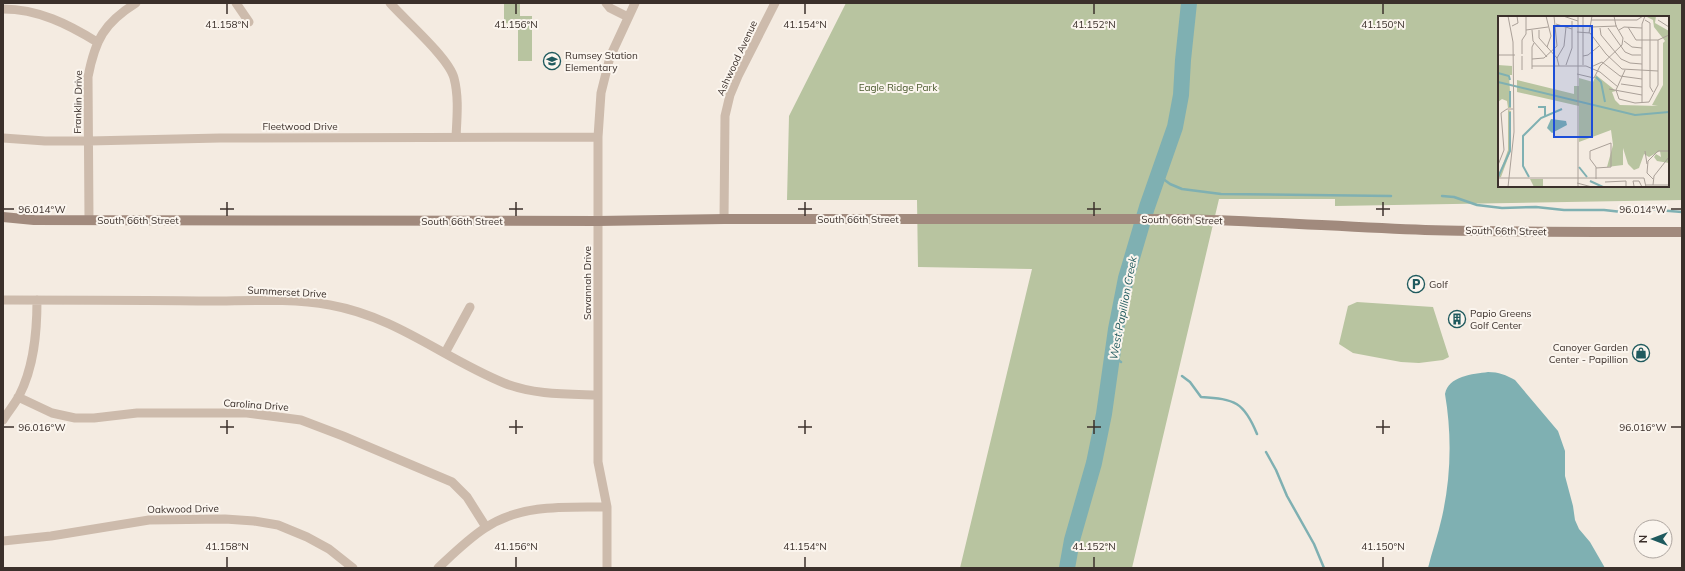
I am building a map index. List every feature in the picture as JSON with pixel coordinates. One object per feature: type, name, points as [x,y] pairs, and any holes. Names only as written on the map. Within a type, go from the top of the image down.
[{"type":"street","name":"Franklin Drive","points":[[89,220],[88,77],[97,42],[107,27],[121,12],[136,3]]},
{"type":"street","points":[[236,3],[249,22]]},
{"type":"street","points":[[390,3],[445,60],[454,77],[457,100],[456,137]]},
{"type":"street","points":[[606,3],[610,8],[628,17]]},
{"type":"street","name":"Savannah Drive","points":[[607,568],[607,507],[598,462],[598,137],[603,86],[610,56],[635,3]]},
{"type":"street","name":"Ashwood Avenue","points":[[724,219],[725,116],[730,95],[738,76],[774,3]]},
{"type":"street","points":[[3,9],[18,6],[80,31],[97,42]]},
{"type":"street","name":"Fleetwood Drive","points":[[3,138],[45,142],[89,142],[220,138],[598,137]]},
{"type":"street","name":"South 66th Street","points":[[3,217],[34,220],[598,221],[724,219],[1181,219],[1439,230],[1682,232]]},
{"type":"street","name":"South 66th Street","points":[[3,225],[34,220]]},
{"type":"street","name":"Summerset Drive","points":[[3,300],[262,301],[330,305],[362,313],[384,321],[414,335],[445,353],[505,383],[541,392],[598,395]]},
{"type":"street","points":[[3,420],[18,397],[28,374],[37,325],[37,300]]},
{"type":"street","points":[[445,353],[470,307]]},
{"type":"street","name":"Carolina Drive","points":[[18,397],[52,413],[75,418],[94,418],[137,413],[247,413],[301,420],[452,482],[467,497],[486,527]]},
{"type":"street","points":[[438,568],[486,527],[514,514],[532,510],[562,507],[607,507]]},
{"type":"street","name":"Oakwood Drive","points":[[3,541],[51,536],[149,520],[225,519],[254,521],[278,525],[306,536],[329,549],[353,568]]},
{"type":"green space","points":[[504,3],[520,3],[520,16],[532,16],[532,61],[518,61],[518,24],[504,23]]},
{"type":"green space","name":"Eagle Ridge Park","points":[[846,3],[1682,3],[1682,200],[1335,206],[1335,199],[1219,199],[1132,568],[960,568],[1032,269],[918,267],[917,200],[787,200],[789,116]]},
{"type":"green space","points":[[1357,302],[1433,307],[1449,357],[1443,360],[1419,363],[1401,362],[1353,353],[1339,344],[1348,306]]},
{"type":"water","points":[[1488,372],[1502,374],[1515,380],[1558,431],[1565,451],[1565,476],[1575,520],[1579,529],[1590,542],[1605,568],[1428,568],[1442,517],[1449,471],[1450,440],[1445,394],[1447,388],[1456,380],[1469,375]]},
{"type":"waterway","name":"West Papillion Creek","points":[[1067,568],[1072,540],[1094,463],[1104,414],[1116,329],[1126,278],[1147,207],[1175,127],[1181,95],[1189,3]]},
{"type":"waterway","points":[[1158,175],[1170,184],[1182,189],[1221,194],[1391,196]]},
{"type":"waterway","points":[[1442,196],[1454,197],[1477,205],[1502,208],[1536,207],[1564,210],[1604,210],[1622,212],[1645,209],[1682,212]]},
{"type":"waterway","points":[[1112,356],[1121,362]]},
{"type":"waterway","points":[[1182,376],[1190,382],[1201,397],[1222,399],[1237,404],[1248,415],[1257,434]]},
{"type":"waterway","points":[[1266,452],[1276,470],[1287,496],[1314,544],[1324,568]]},
{"type":"place","name":"Rumsey Station Elementary","points":[[552,61]]},
{"type":"place","name":"Golf","points":[[1416,284]]},
{"type":"place","name":"Papio Greens Golf Center","points":[[1457,319]]},
{"type":"place","name":"Canoyer Garden Center - Papillion","points":[[1641,353]]}]
